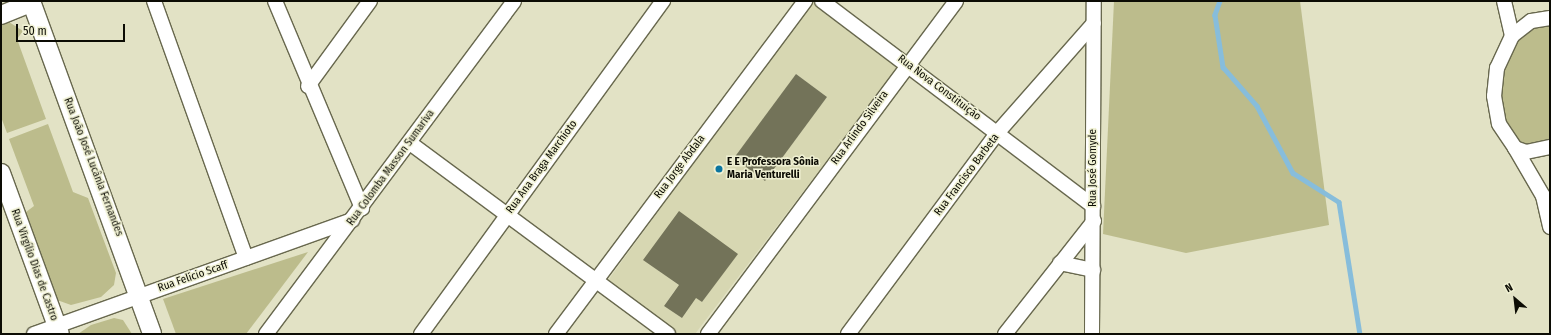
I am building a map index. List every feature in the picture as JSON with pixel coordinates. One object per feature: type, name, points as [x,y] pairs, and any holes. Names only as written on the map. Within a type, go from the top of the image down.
[{"type":"main road","points":[[1,14],[33,2]]},
{"type":"main road","name":"Rua João José Lucânia Fernandes","points":[[33,2],[141,295],[152,334]]},
{"type":"main road","name":"Rua Virgílio Dias de Castro","points":[[1,173],[58,330]]},
{"type":"street","points":[[154,1],[246,258]]},
{"type":"street","points":[[275,1],[308,86],[362,208]]},
{"type":"street","points":[[308,86],[370,1]]},
{"type":"street","name":"Rua Colomba Masson Sumariva","points":[[266,334],[362,208],[514,1]]},
{"type":"street","name":"Rua Ana Braga Marchioto","points":[[421,334],[663,1]]},
{"type":"street","name":"Rua Jorge Abdala","points":[[556,334],[805,1]]},
{"type":"street","name":"Rua Nova Constituição","points":[[822,1],[998,132],[1093,206]]},
{"type":"street","name":"Rua Arlindo Silveira","points":[[708,334],[907,64],[956,1]]},
{"type":"street","name":"Rua José Gomyde","points":[[1092,334],[1094,221],[1094,1]]},
{"type":"street","points":[[1504,1],[1512,36]]},
{"type":"street","points":[[1550,18],[1531,21],[1512,36],[1497,68],[1494,96],[1499,124],[1544,196],[1550,227]]},
{"type":"street","name":"Rua Francisco Barbeta","points":[[848,334],[998,132],[1094,23]]},
{"type":"street","points":[[410,143],[668,334]]},
{"type":"street","points":[[1515,148],[1526,152],[1550,147]]},
{"type":"street","name":"Rua Felício Scaff","points":[[34,334],[58,330],[141,295],[352,220]]},
{"type":"street","points":[[1005,334],[1094,221]]},
{"type":"street","points":[[1060,263],[1093,270]]},
{"type":"shaded area","name":"E E Professora Sônia Maria Venturelli","points":[[812,1],[900,64],[695,334],[675,334],[606,283]],"holes":[[[796,74],[827,97],[765,180]],[[737,254],[702,302],[644,260]],[[675,290],[692,303],[682,318],[664,306]]]},
{"type":"shaded area","points":[[1114,1],[1300,1],[1329,225],[1186,253],[1103,234]]},
{"type":"shaded area","points":[[9,22],[23,31],[17,39],[46,119],[7,133],[1,117],[1,25]]},
{"type":"shaded area","points":[[1550,22],[1550,141],[1528,149],[1510,136],[1504,122],[1499,96],[1502,69],[1508,52],[1526,29]]},
{"type":"shaded area","points":[[48,124],[73,192],[88,198],[116,273],[114,285],[101,297],[71,305],[57,300],[50,291],[22,215],[34,206],[9,139]]},
{"type":"shaded area","points":[[308,252],[246,334],[176,334],[163,299]]},
{"type":"shaded area","points":[[114,318],[123,320],[132,334],[78,334],[91,325]]},
{"type":"building","points":[[796,74],[827,97],[765,181],[734,158]]},
{"type":"building","points":[[679,211],[738,254],[702,302],[696,298],[682,318],[664,306],[679,285],[643,260]]},
{"type":"waterway","points":[[1220,1],[1215,15],[1223,67],[1257,106],[1293,173],[1339,202],[1360,334]]},
{"type":"place","name":"E E Professora Sônia Maria Venturelli","points":[[719,169]]}]
